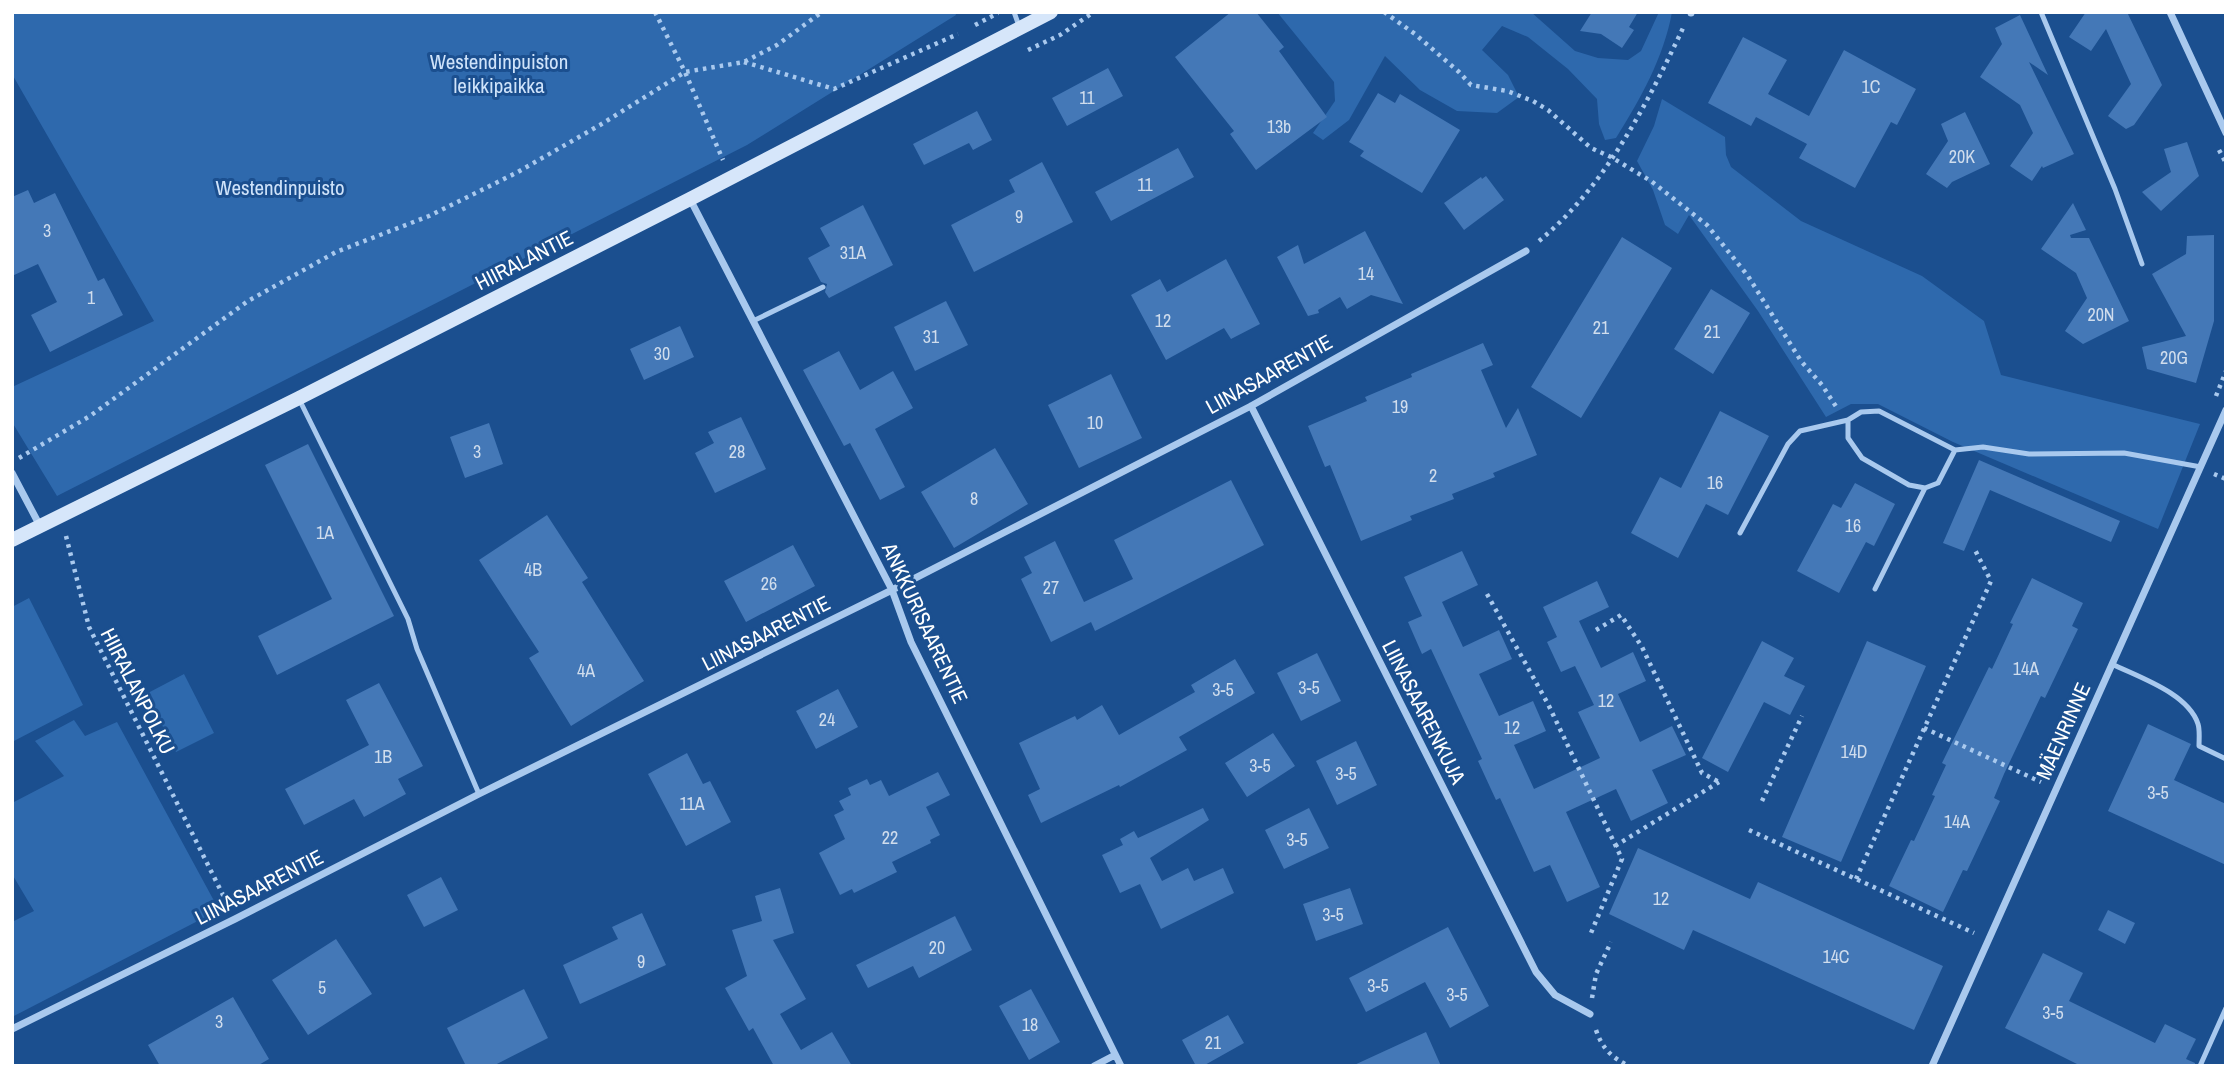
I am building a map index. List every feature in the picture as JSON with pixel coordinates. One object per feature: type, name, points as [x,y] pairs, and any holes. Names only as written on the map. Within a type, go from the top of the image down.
[{"type":"street","name":"HIIRALANTIE","points":[[12,540],[299,398],[1051,12]]},
{"type":"street","points":[[2170,12],[2226,133]]},
{"type":"street","name":"ANKKURISAARENTIE","points":[[690,199],[892,590],[911,642],[1121,1066]]},
{"type":"street","name":"LIINASAARENTIE","points":[[12,1029],[235,919],[478,794],[892,590],[1251,406],[1526,251]]},
{"type":"street","name":"LIINASAARENKUJA","points":[[1251,406],[1536,972],[1555,995],[1590,1014]]},
{"type":"street","name":"MÄENRINNE","points":[[1932,1066],[2226,410]]},
{"type":"street","points":[[12,472],[40,526]]},
{"type":"street","points":[[1094,1066],[1115,1055]]},
{"type":"lane","points":[[1014,12],[1020,29]]},
{"type":"lane","points":[[2041,12],[2115,189],[2142,264]]},
{"type":"lane","points":[[753,321],[823,287]]},
{"type":"lane","points":[[299,398],[408,619],[416,649],[478,794]]},
{"type":"lane","points":[[1740,533],[1788,444],[1800,431],[1848,420],[1861,412],[1879,411],[1955,450],[1983,447],[2029,454],[2124,453],[2201,467]]},
{"type":"lane","points":[[1848,420],[1849,438],[1862,458],[1909,485],[1925,488],[1938,483],[1955,450]]},
{"type":"lane","points":[[1875,589],[1925,488]]},
{"type":"lane","points":[[2112,664],[2160,686],[2176,697],[2192,712],[2198,725],[2199,746],[2226,759]]},
{"type":"lane","points":[[2200,1066],[2226,1008]]},
{"type":"path","points":[[655,12],[685,72],[730,178]]},
{"type":"path","points":[[12,463],[90,416],[248,301],[336,252],[429,216],[516,173],[685,72],[744,62],[777,45],[822,12]]},
{"type":"path","points":[[744,62],[834,89],[957,35],[999,12]]},
{"type":"path","points":[[1384,12],[1415,34],[1471,85],[1507,91],[1533,101],[1548,110],[1591,148],[1651,181],[1707,225],[1748,276],[1801,361],[1848,420]]},
{"type":"path","points":[[1526,251],[1556,227],[1594,181],[1632,127],[1691,13]]},
{"type":"path","points":[[2213,473],[2226,479]]},
{"type":"path","name":"HIIRALANPOLKU","points":[[57,517],[66,533],[89,627],[235,919]]},
{"type":"path","points":[[1856,879],[1991,581],[1974,548]]},
{"type":"path","points":[[1487,594],[1548,704],[1622,859],[1591,933]]},
{"type":"path","points":[[1596,630],[1621,615],[1642,647],[1702,773],[1719,782],[1615,846]]},
{"type":"path","points":[[1762,801],[1802,716]]},
{"type":"path","points":[[1924,728],[2043,782]]},
{"type":"path","points":[[1749,830],[1975,933]]},
{"type":"path","points":[[1611,942],[1596,974],[1590,1014],[1601,1043],[1614,1059],[1629,1066]]},
{"type":"green space","name":"Westendinpuisto","points":[[12,12],[955,12],[956,15],[747,145],[57,496],[12,422],[12,387],[154,321],[12,74]]},
{"type":"green space","points":[[1277,12],[1531,12],[1575,51],[1598,58],[1628,60],[1641,51],[1659,12],[1672,12],[1650,78],[1616,138],[1605,140],[1599,124],[1597,99],[1568,69],[1528,37],[1502,26],[1482,50],[1508,75],[1519,97],[1497,113],[1457,111],[1420,90],[1385,56],[1349,120],[1323,140],[1313,133],[1335,101],[1334,82]]},
{"type":"green space","points":[[1662,99],[1725,137],[1726,155],[1731,167],[1801,221],[1922,276],[1984,321],[2001,375],[2200,424],[2158,529],[1953,442],[1878,404],[1851,404],[1826,417],[1758,311],[1689,215],[1678,234],[1665,225],[1653,190],[1637,161],[1654,126]]},
{"type":"green space","points":[[29,598],[83,705],[12,742],[12,607]]},
{"type":"green space","points":[[184,674],[214,733],[176,752],[146,694]]},
{"type":"green space","points":[[74,720],[85,736],[117,722],[219,910],[12,1017],[12,922],[34,911],[12,874],[12,803],[64,776],[35,741]]},
{"type":"building","points":[[1231,12],[1256,12],[1284,47],[1279,51],[1327,117],[1256,170],[1230,134],[1234,131],[1175,57]]},
{"type":"building","points":[[1592,12],[1638,12],[1629,27],[1634,30],[1622,48],[1601,34],[1580,31]]},
{"type":"building","points":[[2086,12],[2127,12],[2162,85],[2134,125],[2126,129],[2108,116],[2131,84],[2106,29],[2091,51],[2069,37]]},
{"type":"building","points":[[2020,15],[2048,75],[2029,62],[2074,154],[2043,168],[2042,166],[2032,181],[2010,166],[2033,133],[2020,105],[1980,77],[2002,44],[1995,28]]},
{"type":"building","points":[[1743,37],[1787,60],[1768,94],[1809,116],[1844,50],[1916,89],[1897,125],[1891,122],[1855,188],[1799,158],[1807,144],[1756,117],[1751,126],[1708,103]]},
{"type":"building","points":[[1108,68],[1123,96],[1067,126],[1052,98]]},
{"type":"building","points":[[1378,93],[1395,103],[1400,94],[1460,130],[1422,193],[1360,156],[1364,151],[1349,142]]},
{"type":"building","points":[[977,111],[992,140],[973,150],[969,143],[924,165],[913,144]]},
{"type":"building","points":[[1965,112],[1990,164],[1952,182],[1947,188],[1926,174],[1948,141],[1941,124]]},
{"type":"building","points":[[2187,142],[2199,176],[2161,211],[2142,192],[2171,172],[2164,149]]},
{"type":"building","points":[[1178,148],[1194,177],[1111,221],[1095,192]]},
{"type":"building","points":[[1042,162],[1073,222],[974,272],[951,225],[1015,192],[1009,180]]},
{"type":"building","points":[[1486,176],[1504,200],[1464,230],[1444,203]]},
{"type":"building","points":[[28,190],[34,203],[55,193],[98,281],[104,278],[123,315],[50,352],[31,315],[57,302],[38,264],[12,276],[12,197]]},
{"type":"building","points":[[2073,203],[2086,230],[2070,235],[2071,238],[2089,238],[2129,321],[2083,344],[2065,331],[2087,298],[2076,273],[2041,249]]},
{"type":"building","points":[[863,205],[893,265],[829,298],[825,292],[827,284],[821,282],[808,258],[830,246],[820,228]]},
{"type":"building","points":[[1365,231],[1403,304],[1371,295],[1347,309],[1340,297],[1318,310],[1319,313],[1308,316],[1277,257],[1298,245],[1304,264]]},
{"type":"building","points":[[2214,235],[2214,321],[2196,383],[2147,369],[2142,347],[2186,336],[2152,274],[2186,254],[2187,236]]},
{"type":"building","points":[[1622,237],[1672,268],[1581,418],[1531,387]]},
{"type":"building","points":[[1226,259],[1260,324],[1231,339],[1224,328],[1166,360],[1131,295],[1160,279],[1167,292]]},
{"type":"building","points":[[1711,289],[1750,313],[1713,374],[1674,349]]},
{"type":"building","points":[[946,301],[968,345],[915,371],[894,327]]},
{"type":"building","points":[[680,326],[694,357],[644,380],[630,349]]},
{"type":"building","points":[[1483,343],[1493,365],[1481,370],[1506,428],[1518,408],[1537,455],[1493,473],[1495,477],[1452,494],[1454,499],[1410,516],[1412,520],[1361,541],[1330,465],[1325,467],[1308,426],[1367,401],[1365,397],[1412,377],[1411,374]]},
{"type":"building","points":[[839,351],[860,390],[893,371],[913,408],[875,429],[905,487],[880,500],[850,443],[844,446],[803,370]]},
{"type":"building","points":[[1111,374],[1142,438],[1079,468],[1048,405]]},
{"type":"building","points":[[1720,411],[1769,436],[1728,515],[1706,504],[1678,558],[1631,533],[1660,477],[1681,488]]},
{"type":"building","points":[[741,417],[766,469],[715,493],[695,453],[714,443],[708,432]]},
{"type":"building","points":[[489,423],[503,464],[465,478],[450,437]]},
{"type":"building","points":[[308,444],[394,616],[277,675],[258,636],[332,599],[265,465]]},
{"type":"building","points":[[995,448],[1028,504],[954,548],[921,492]]},
{"type":"building","points":[[1979,460],[2120,521],[2111,542],[1990,490],[1964,551],[1943,543]]},
{"type":"building","points":[[1231,480],[1264,545],[1095,631],[1091,622],[1051,642],[1021,579],[1032,573],[1024,557],[1055,541],[1084,602],[1133,579],[1114,540]]},
{"type":"building","points":[[1855,483],[1895,504],[1874,546],[1866,542],[1839,593],[1797,571],[1833,504],[1841,508]]},
{"type":"building","points":[[547,515],[588,578],[582,582],[644,681],[571,726],[529,658],[539,652],[479,560]]},
{"type":"building","points":[[793,545],[815,586],[746,622],[724,581]]},
{"type":"building","points":[[1462,551],[1478,585],[1442,602],[1463,647],[1499,630],[1512,659],[1479,674],[1499,716],[1533,701],[1546,731],[1514,745],[1534,789],[1600,758],[1578,712],[1594,705],[1575,666],[1561,672],[1547,642],[1557,637],[1543,607],[1597,581],[1609,607],[1579,621],[1601,668],[1633,652],[1646,681],[1618,694],[1640,742],[1672,726],[1686,755],[1652,770],[1668,803],[1631,821],[1616,789],[1566,812],[1600,887],[1567,902],[1550,865],[1534,872],[1500,798],[1496,800],[1478,761],[1482,759],[1431,649],[1422,654],[1408,622],[1422,616],[1404,577]]},
{"type":"building","points":[[2032,578],[2083,603],[2072,626],[2078,629],[2045,698],[2041,696],[1994,798],[2000,801],[1967,871],[1963,870],[1943,912],[1889,886],[1935,796],[1932,795],[1946,765],[1942,763],[1989,667],[1992,669]]},
{"type":"building","points":[[1762,641],[1794,658],[1784,676],[1805,686],[1790,715],[1764,702],[1728,772],[1702,758]]},
{"type":"building","points":[[1867,641],[1926,666],[1841,862],[1782,837]]},
{"type":"building","points":[[1317,653],[1341,701],[1301,721],[1277,673]]},
{"type":"building","points":[[1235,659],[1255,693],[1179,737],[1187,750],[1120,787],[1119,785],[1041,823],[1028,795],[1040,789],[1019,743],[1075,716],[1077,720],[1102,705],[1119,735],[1195,692],[1191,685]]},
{"type":"building","points":[[379,683],[423,766],[398,779],[406,794],[364,817],[354,799],[304,825],[285,789],[369,745],[346,700]]},
{"type":"building","points":[[838,689],[858,727],[816,749],[796,711]]},
{"type":"building","points":[[2148,724],[2191,744],[2174,780],[2226,804],[2226,865],[2108,811]]},
{"type":"building","points":[[1273,733],[1295,766],[1247,797],[1225,763]]},
{"type":"building","points":[[1356,741],[1377,785],[1337,805],[1316,761]]},
{"type":"building","points":[[687,753],[703,784],[710,781],[731,822],[686,846],[648,774]]},
{"type":"building","points":[[938,772],[950,795],[926,807],[940,835],[930,840],[931,843],[892,862],[897,872],[854,893],[852,889],[840,895],[819,853],[845,839],[834,815],[844,810],[839,801],[851,795],[848,788],[867,779],[870,785],[881,780],[889,796]]},
{"type":"building","points":[[1203,808],[1209,820],[1150,858],[1162,881],[1188,868],[1194,881],[1223,868],[1234,893],[1161,929],[1140,884],[1120,893],[1102,855],[1123,845],[1120,839],[1134,831],[1138,838]]},
{"type":"building","points":[[1309,808],[1329,848],[1284,869],[1265,830]]},
{"type":"building","points":[[1638,848],[1750,899],[1758,882],[1943,966],[1914,1030],[1693,930],[1684,950],[1609,914]]},
{"type":"building","points":[[441,877],[458,910],[424,927],[407,895]]},
{"type":"building","points":[[780,888],[794,933],[773,940],[806,999],[780,1014],[801,1050],[832,1032],[852,1066],[774,1066],[753,1028],[749,1031],[725,988],[747,976],[732,930],[762,921],[755,896]]},
{"type":"building","points":[[1350,888],[1363,924],[1316,941],[1303,904]]},
{"type":"building","points":[[2108,910],[2135,923],[2125,944],[2098,930]]},
{"type":"building","points":[[642,913],[666,965],[580,1004],[563,965],[618,939],[612,927]]},
{"type":"building","points":[[955,916],[972,950],[919,978],[913,966],[868,988],[856,965]]},
{"type":"building","points":[[1448,927],[1489,1006],[1450,1028],[1425,982],[1366,1012],[1349,978]]},
{"type":"building","points":[[336,939],[372,994],[308,1035],[272,980]]},
{"type":"building","points":[[2043,953],[2083,973],[2069,1001],[2155,1043],[2165,1024],[2196,1039],[2186,1059],[2195,1063],[2195,1066],[2081,1066],[2005,1028]]},
{"type":"building","points":[[524,989],[548,1038],[493,1066],[466,1066],[447,1028]]},
{"type":"building","points":[[1031,989],[1060,1042],[1029,1060],[999,1006]]},
{"type":"building","points":[[233,997],[269,1059],[257,1066],[160,1066],[148,1045]]},
{"type":"building","points":[[1228,1015],[1244,1043],[1203,1066],[1196,1066],[1182,1040]]},
{"type":"building","points":[[1426,1032],[1441,1066],[1352,1066]]},
{"type":"park label","name":"Westendinpuiston leikkipaikka","points":[[499,73]]}]
